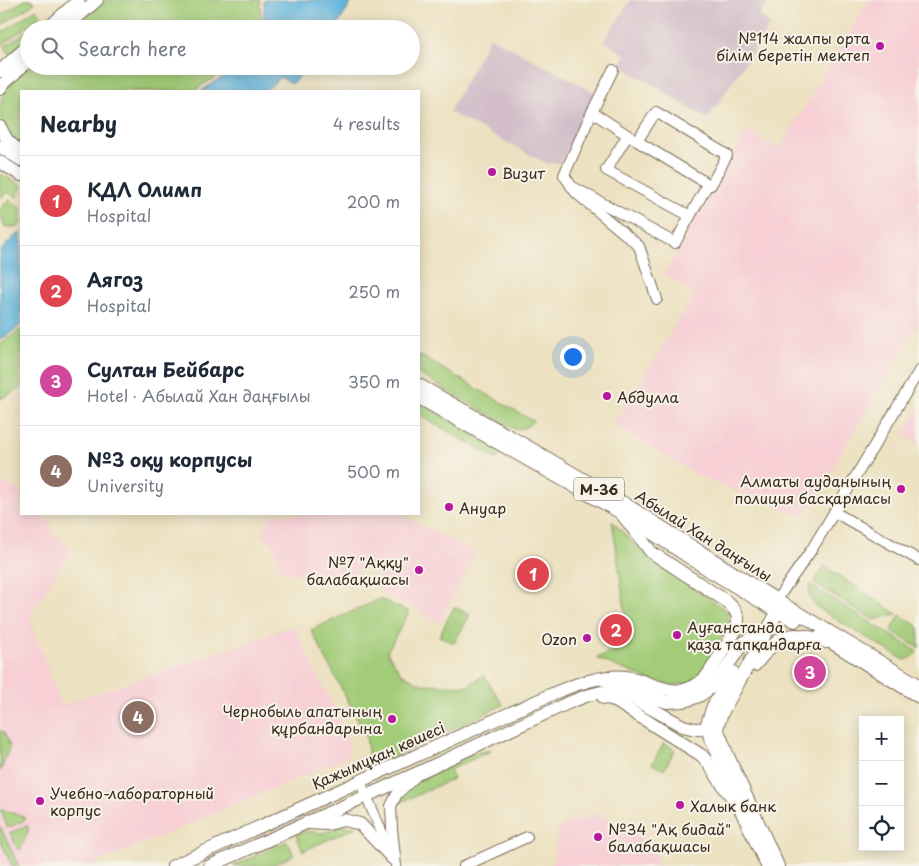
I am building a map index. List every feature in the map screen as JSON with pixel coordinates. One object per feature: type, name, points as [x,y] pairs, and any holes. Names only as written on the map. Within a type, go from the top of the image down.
[{"type":"main road","points":[[57,20],[79,0]]},
{"type":"main road","points":[[74,20],[97,0]]},
{"type":"main road","points":[[0,71],[20,53]]},
{"type":"main road","points":[[1,90],[20,70]]},
{"type":"main road","points":[[0,128],[7,140],[20,152]]},
{"type":"main road","points":[[0,147],[20,159]]},
{"type":"main road","points":[[0,162],[20,174]]},
{"type":"main road","name":"Абылай Хан даңғылы","points":[[420,386],[627,506],[851,655],[919,697]]},
{"type":"main road","name":"Абылай Хан даңғылы","points":[[420,399],[621,513],[710,571],[777,605],[919,685]]},
{"type":"main road","name":"Қажымұқан көшесі","points":[[172,866],[553,693],[581,683],[622,676],[675,691],[686,689],[705,678],[736,630],[738,620],[734,609],[726,601],[650,552],[621,513]]},
{"type":"main road","points":[[767,866],[737,802],[712,728],[713,706],[748,650],[754,636],[777,605]]},
{"type":"main road","points":[[712,728],[739,682],[777,605]]},
{"type":"main road","points":[[739,682],[755,666],[771,645],[780,639],[790,636],[800,634],[811,636],[851,655]]},
{"type":"main road","points":[[600,679],[667,702],[691,699],[709,689],[718,680],[743,643],[754,636]]},
{"type":"main road","points":[[600,679],[683,726],[695,729],[712,728]]},
{"type":"main road","points":[[210,866],[568,703],[601,692],[630,697]]},
{"type":"main road","points":[[586,696],[612,699],[701,755],[708,762],[728,795],[737,802]]},
{"type":"main road","points":[[712,728],[728,756],[778,866]]},
{"type":"main road","points":[[306,823],[328,824],[344,820],[360,824],[395,862]]},
{"type":"street","points":[[613,70],[564,175],[576,193],[639,246],[657,298]]},
{"type":"street","points":[[592,112],[708,184]]},
{"type":"street","points":[[571,186],[675,243],[708,184],[711,185],[727,155],[656,112],[637,141]]},
{"type":"street","points":[[628,135],[606,170],[690,216]]},
{"type":"street","points":[[777,605],[792,577],[812,549],[919,371]]},
{"type":"street","points":[[834,512],[919,560]]},
{"type":"street","points":[[395,862],[391,806],[397,794],[422,771]]},
{"type":"street","points":[[360,781],[395,862]]},
{"type":"street","points":[[464,866],[527,837]]},
{"type":"shaded area","points":[[631,0],[770,0],[760,15],[770,25],[708,119],[620,65],[626,55],[604,41]]},
{"type":"shaded area","points":[[869,0],[919,0],[919,324],[803,517],[698,476],[614,424],[695,294],[664,274],[747,130],[779,150]]},
{"type":"shaded area","points":[[490,37],[596,93],[561,162],[548,164],[449,112]]},
{"type":"shaded area","points":[[919,409],[919,444],[903,434]]},
{"type":"shaded area","points":[[0,476],[3,483],[20,492],[20,515],[44,515],[51,523],[52,532],[71,550],[29,617],[61,705],[294,626],[350,743],[348,757],[89,866],[0,866]]},
{"type":"shaded area","name":"№7 \"Аққу\" балабақшасы","points":[[272,515],[401,515],[476,552],[439,623],[386,593],[378,593],[378,572],[363,566],[354,575],[287,573],[278,567],[274,547],[262,535]]},
{"type":"shaded area","name":"№34 \"Ақ бидай\" балабақшасы","points":[[597,813],[656,847],[658,866],[552,866],[559,827]]},
{"type":"green space","points":[[24,0],[32,0],[35,3],[0,26],[0,16]]},
{"type":"green space","points":[[105,0],[260,0],[260,20],[82,20]]},
{"type":"green space","points":[[36,9],[41,16],[36,20],[20,20]]},
{"type":"green space","points":[[20,20],[20,32],[2,45],[0,34]]},
{"type":"green space","points":[[20,35],[20,46],[10,55],[4,47]]},
{"type":"green space","points":[[20,74],[219,75],[195,90],[20,90],[20,145],[10,139],[0,116],[4,87]]},
{"type":"green space","points":[[0,174],[20,184],[20,192],[17,197],[7,192],[0,198]]},
{"type":"green space","points":[[9,200],[20,207],[20,224],[18,227],[4,227],[0,209]]},
{"type":"green space","points":[[20,330],[20,389],[0,399],[0,345]]},
{"type":"green space","points":[[420,356],[533,421],[525,428],[514,429],[420,375]]},
{"type":"green space","points":[[420,402],[502,452],[497,459],[420,416]]},
{"type":"green space","points":[[612,521],[639,549],[728,612],[729,623],[701,676],[685,684],[669,685],[652,681],[596,658],[630,645]]},
{"type":"green space","points":[[824,566],[897,614],[873,620],[814,583]]},
{"type":"green space","points":[[810,585],[917,651],[915,655],[904,660],[821,610],[811,599],[809,593]]},
{"type":"green space","points":[[380,599],[409,612],[387,652],[401,673],[421,684],[468,686],[484,675],[503,705],[370,768],[366,736],[311,630]]},
{"type":"green space","points":[[454,607],[470,615],[454,643],[439,636]]},
{"type":"green space","points":[[900,615],[919,627],[919,648],[891,631]]},
{"type":"green space","points":[[0,730],[4,733],[10,746],[0,772]]},
{"type":"green space","points":[[664,743],[675,750],[664,770],[652,764]]},
{"type":"green space","points":[[492,750],[450,770],[453,779],[397,804],[404,792],[413,783],[469,754]]},
{"type":"green space","points":[[0,810],[23,816],[25,820],[8,828]]},
{"type":"green space","points":[[27,825],[29,829],[21,849],[18,850],[10,833]]},
{"type":"green space","points":[[0,826],[19,866],[12,866],[0,840]]},
{"type":"green space","points":[[340,826],[356,827],[303,851],[296,835],[305,831],[323,833]]},
{"type":"green space","points":[[287,841],[294,855],[271,866],[233,866]]},
{"type":"water","points":[[264,0],[353,0],[341,20],[263,20]]},
{"type":"water","points":[[226,75],[300,75],[292,84],[280,77],[265,90],[203,90]]},
{"type":"water","points":[[20,233],[20,326],[0,341],[0,251]]},
{"type":"place","name":"№114 жалпы орта білім беретін мектеп","points":[[880,46]]},
{"type":"place","name":"Визит","points":[[492,172]]},
{"type":"place","name":"Абдулла","points":[[607,396]]},
{"type":"place","name":"Алматы ауданының полиция басқармасы","points":[[901,489]]},
{"type":"place","name":"Ануар","points":[[449,507]]},
{"type":"place","name":"№7 \"Аққу\" балабақшасы","points":[[419,570]]},
{"type":"place","name":"КДЛ Олимп","points":[[533,574]]},
{"type":"place","name":"Аягоз","points":[[616,630]]},
{"type":"place","name":"Ауғанстанда қаза тапқандарға","points":[[677,635]]},
{"type":"place","name":"Ozon","points":[[587,638]]},
{"type":"place","name":"Султан Бейбарс","points":[[810,672]]},
{"type":"place","name":"№3 оқу корпусы","points":[[138,717]]},
{"type":"place","name":"Чернобыль апатының құрбандарына","points":[[392,719]]},
{"type":"place","name":"Учебно-лабораторный корпус","points":[[40,801]]},
{"type":"place","name":"Халык банк","points":[[680,805]]},
{"type":"place","name":"№34 \"Ақ бидай\" балабақшасы","points":[[598,837]]}]
